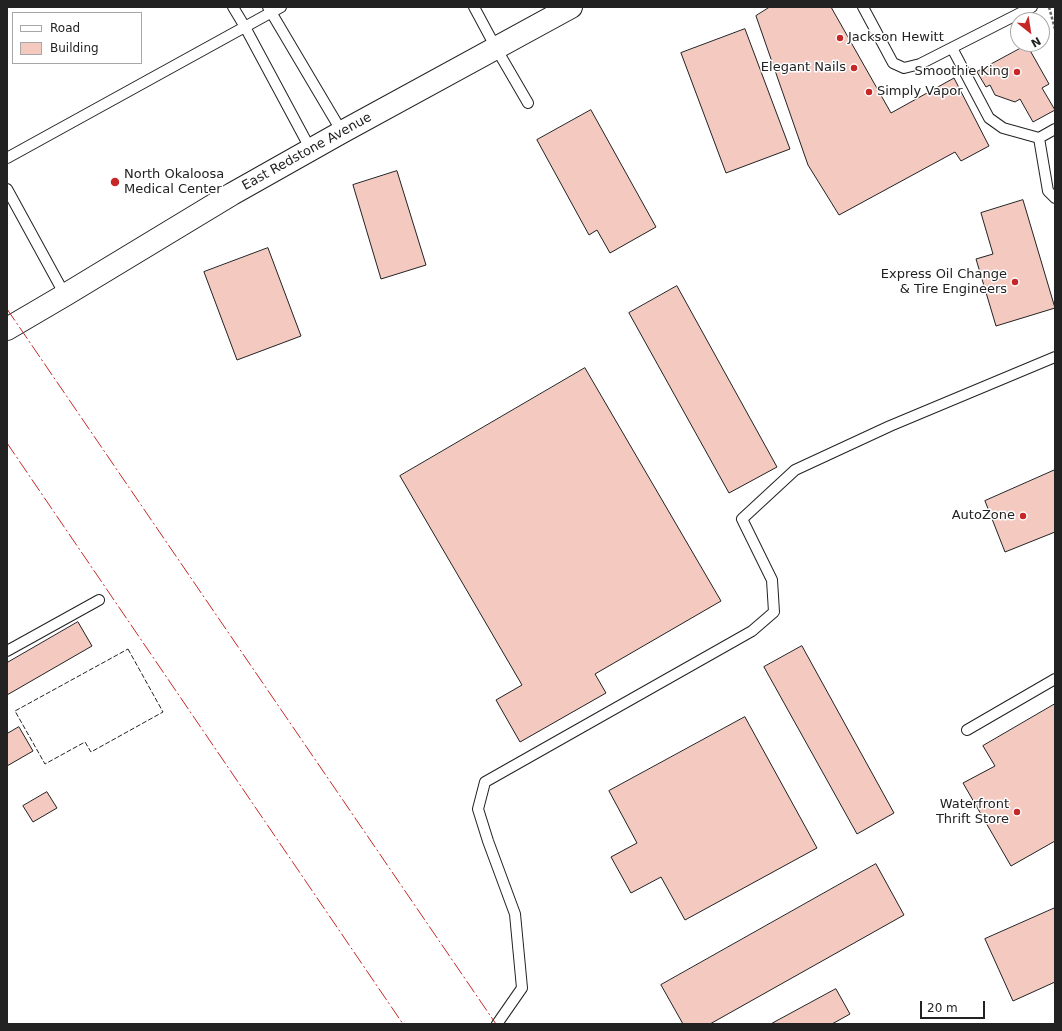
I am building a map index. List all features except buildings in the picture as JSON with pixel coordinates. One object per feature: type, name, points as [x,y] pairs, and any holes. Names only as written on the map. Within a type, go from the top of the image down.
[{"type":"street","name":"East Redstone Avenue","points":[[7,329],[66,295],[232,194],[571,7]]},
{"type":"lane","points":[[233,7],[311,150]]},
{"type":"lane","points":[[7,158],[244,27],[269,10],[281,7]]},
{"type":"lane","points":[[474,7],[528,103]]},
{"type":"lane","points":[[863,7],[893,63],[904,68],[920,64],[1032,7]]},
{"type":"lane","points":[[269,10],[342,132]]},
{"type":"lane","points":[[952,48],[989,118],[1003,128],[1039,138],[1055,129]]},
{"type":"lane","points":[[1039,138],[1048,191],[1055,198]]},
{"type":"lane","points":[[7,189],[66,295]]},
{"type":"lane","points":[[498,1024],[522,988],[515,914],[490,848],[478,810],[485,782],[752,631],[774,612],[772,580],[742,520],[795,470],[890,426],[1055,357]]},
{"type":"lane","points":[[7,651],[99,600]]},
{"type":"lane","points":[[967,730],[1055,679]]},
{"type":"path","points":[[1049,7],[1055,29]]},
{"type":"fence","points":[[128,649],[163,712],[91,752],[85,742],[45,764],[15,711],[128,649]]},
{"type":"power","points":[[7,309],[496,1024]]},
{"type":"power","points":[[7,443],[403,1024]]},
{"type":"place","name":"Jackson Hewitt","points":[[840,38]]},
{"type":"place","name":"Elegant Nails","points":[[854,68]]},
{"type":"place","name":"Smoothie King","points":[[1017,72]]},
{"type":"place","name":"Simply Vapor","points":[[869,92]]},
{"type":"place","name":"North Okaloosa Medical Center","points":[[115,182]]},
{"type":"place","name":"Express Oil Change & Tire Engineers","points":[[1015,282]]},
{"type":"place","name":"AutoZone","points":[[1023,516]]},
{"type":"place","name":"Waterfront Thrift Store","points":[[1017,812]]}]
